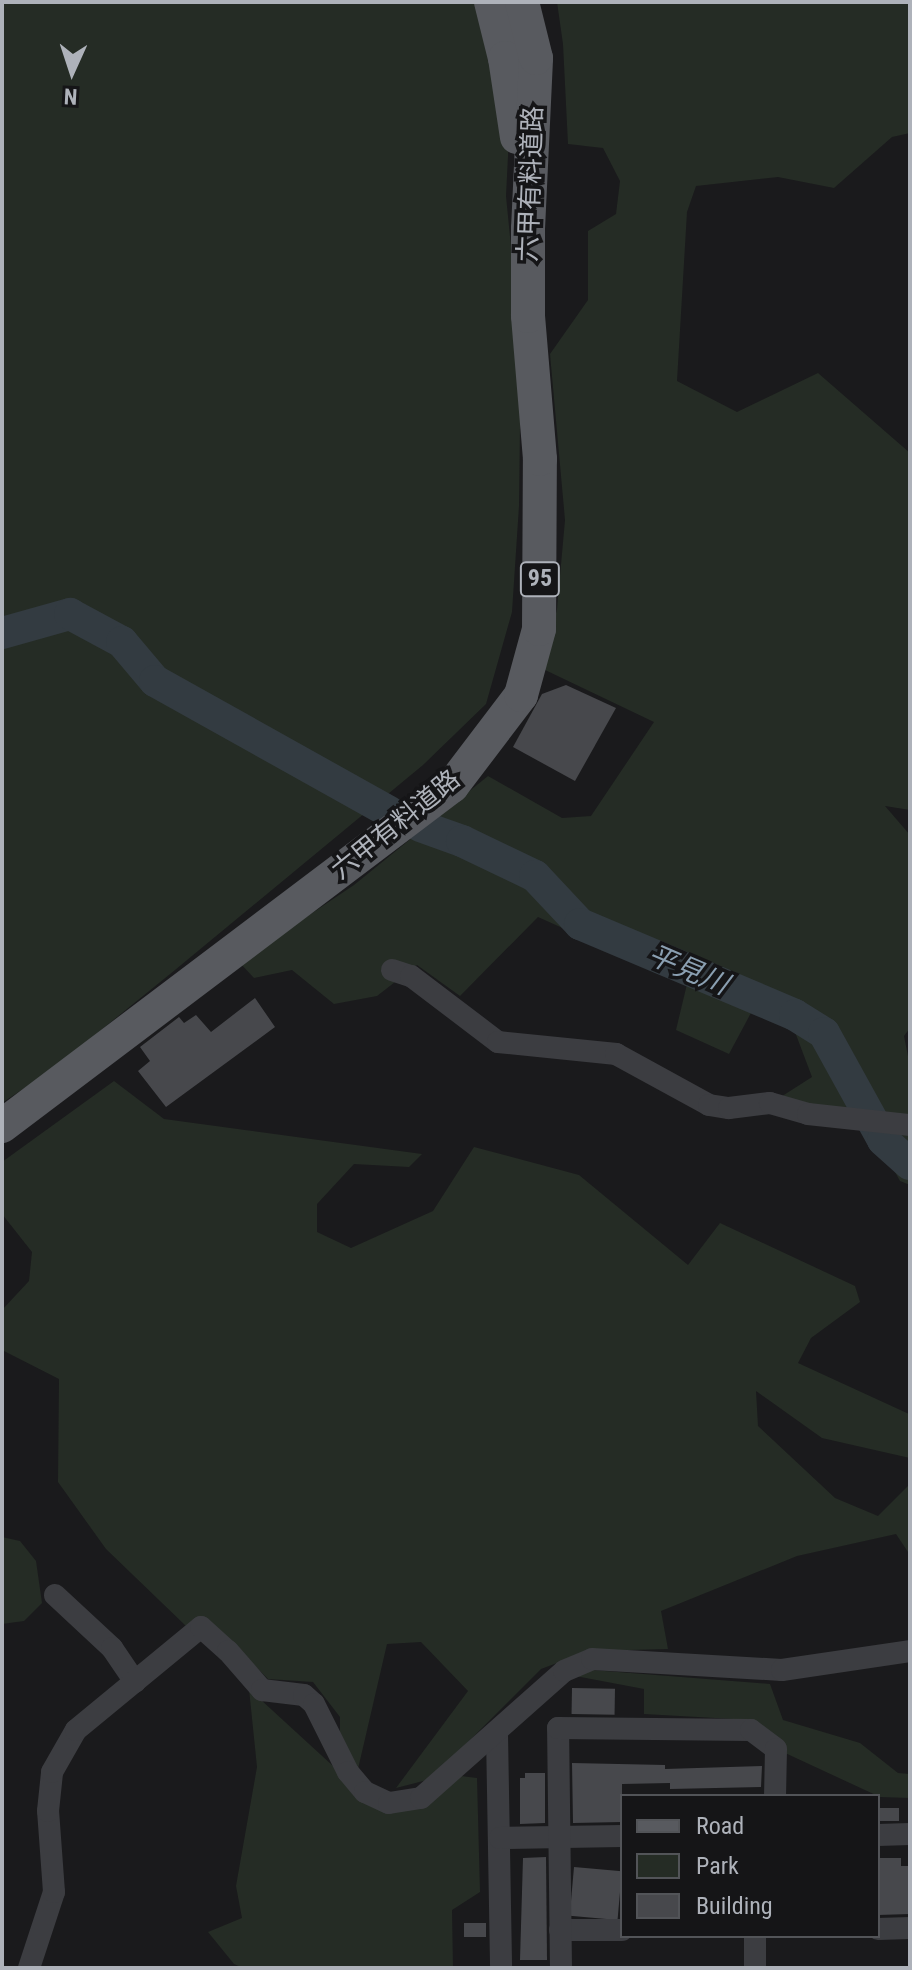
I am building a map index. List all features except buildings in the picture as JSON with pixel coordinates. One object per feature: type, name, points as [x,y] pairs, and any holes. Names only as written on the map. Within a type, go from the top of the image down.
[{"type":"main road","name":"95","points":[[491,2],[505,58],[528,229]]},
{"type":"main road","name":"六甲有料道路","points":[[2,1126],[452,786],[521,695],[539,629],[540,459],[528,316],[528,229],[536,58],[522,2]]},
{"type":"main road","name":"95","points":[[533,2],[536,58]]},
{"type":"street","points":[[392,970],[411,976],[498,1042],[616,1054],[709,1105],[729,1108],[770,1103],[808,1114],[910,1125]]},
{"type":"street","points":[[55,1595],[112,1648],[135,1682]]},
{"type":"street","points":[[29,1968],[54,1892],[48,1811],[52,1772],[76,1730],[201,1627],[228,1651],[262,1690],[304,1695],[314,1704],[348,1772],[365,1792],[389,1803],[421,1798],[497,1734],[564,1671],[592,1659],[782,1670],[910,1651]]},
{"type":"street","points":[[561,1968],[558,1728],[751,1730],[776,1749],[775,1794]]},
{"type":"street","points":[[497,1734],[501,1968]]},
{"type":"street","points":[[880,1835],[910,1834]]},
{"type":"street","points":[[500,1838],[620,1836]]},
{"type":"street","points":[[880,1929],[910,1928]]},
{"type":"street","points":[[560,1930],[620,1930]]},
{"type":"street","points":[[755,1938],[755,1968]]},
{"type":"green space","points":[[2,2],[484,2],[510,116],[506,196],[521,348],[519,506],[512,612],[486,704],[423,765],[175,970],[53,1069],[2,1103]]},
{"type":"green space","points":[[557,2],[910,2],[910,133],[892,137],[834,188],[778,177],[696,186],[687,212],[677,381],[737,412],[818,373],[910,453],[910,810],[885,806],[910,835],[910,1028],[904,1036],[910,1066],[910,1185],[900,1181],[864,1116],[776,1100],[812,1077],[795,1032],[752,1011],[729,1054],[676,1030],[687,984],[538,917],[460,996],[417,965],[377,996],[334,1004],[292,970],[254,978],[239,962],[354,885],[488,776],[562,818],[591,816],[654,722],[543,669],[557,609],[565,520],[550,354],[588,300],[588,231],[616,214],[620,181],[603,148],[568,144],[563,44]]},
{"type":"green space","points":[[114,1081],[164,1119],[422,1154],[409,1167],[354,1164],[317,1204],[317,1232],[351,1248],[433,1211],[474,1147],[579,1175],[688,1265],[720,1223],[855,1286],[860,1302],[811,1338],[798,1363],[909,1414],[910,1458],[822,1438],[756,1391],[758,1426],[835,1498],[878,1516],[910,1484],[910,1555],[896,1534],[797,1556],[661,1611],[668,1649],[589,1651],[541,1669],[431,1779],[396,1788],[468,1691],[421,1642],[387,1644],[358,1769],[340,1740],[340,1717],[313,1682],[268,1679],[220,1630],[187,1627],[106,1549],[58,1482],[59,1379],[2,1350],[2,1310],[29,1281],[32,1252],[2,1214],[2,1162]]},
{"type":"green space","points":[[2,1537],[20,1541],[36,1561],[42,1603],[24,1621],[2,1624]]},
{"type":"green space","points":[[592,1670],[770,1684],[783,1720],[860,1743],[898,1773],[910,1774],[910,1798],[880,1797],[880,1794],[874,1794],[783,1752],[751,1720],[644,1714],[644,1689],[570,1675]]},
{"type":"green space","points":[[249,1689],[357,1788],[397,1809],[461,1776],[477,1778],[480,1892],[452,1910],[453,1968],[243,1968],[234,1964],[208,1932],[242,1918],[236,1886],[257,1767]]},
{"type":"waterway","name":"平見川","points":[[2,633],[70,614],[122,642],[155,681],[389,812]]},
{"type":"waterway","name":"平見川","points":[[420,826],[462,841],[535,876],[580,924],[795,1015],[824,1033],[883,1140],[910,1164]]}]
